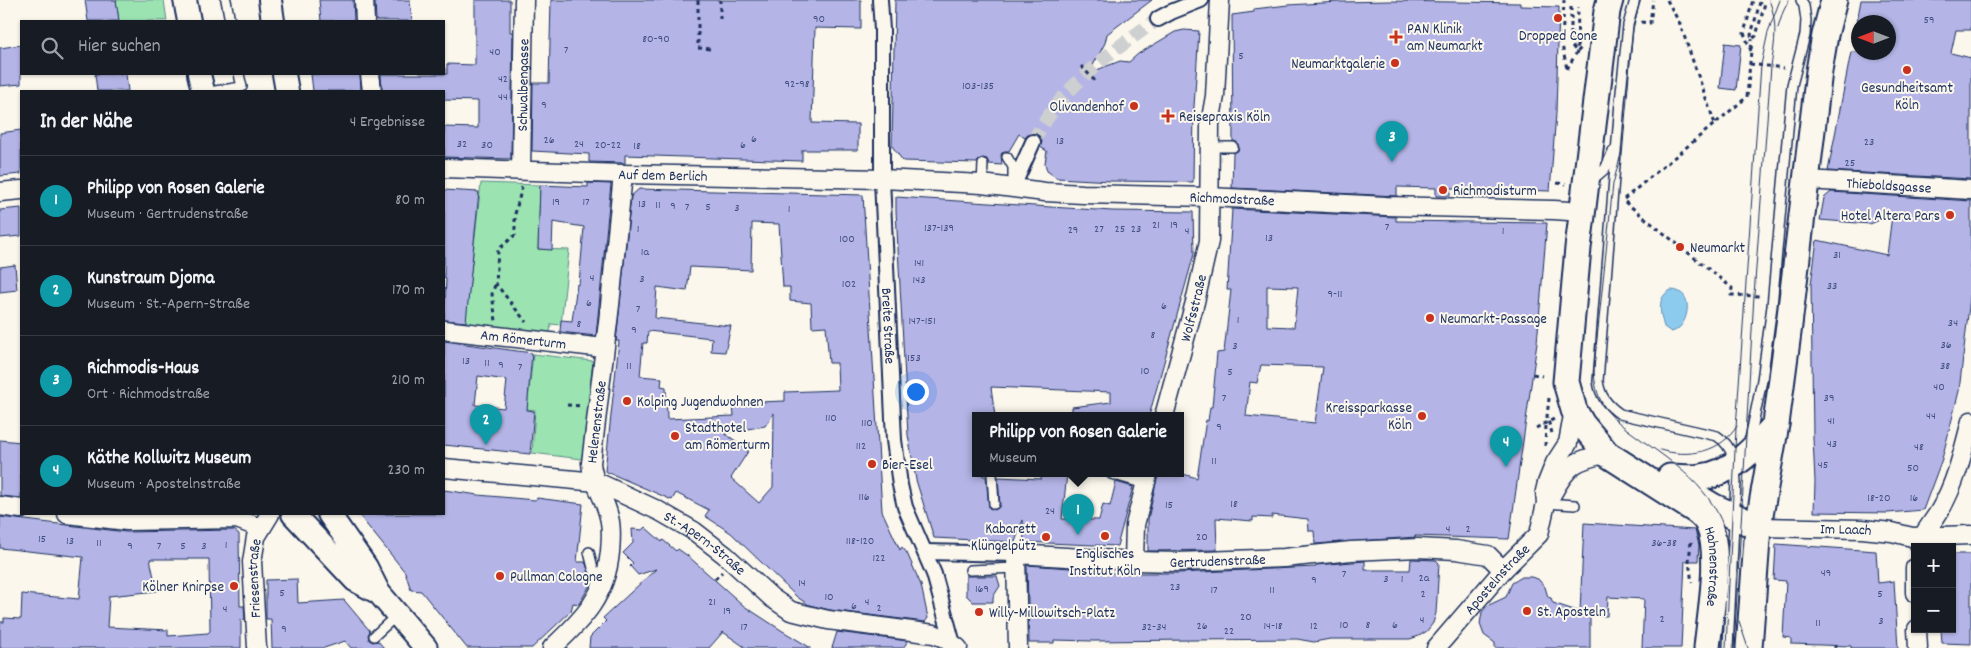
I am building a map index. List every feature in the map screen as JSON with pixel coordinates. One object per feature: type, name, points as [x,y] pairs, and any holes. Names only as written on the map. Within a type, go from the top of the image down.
[{"type":"main road","points":[[1610,0],[1586,185],[1566,382],[1574,410],[1607,454],[1697,527]]},
{"type":"main road","points":[[1820,0],[1824,35]]},
{"type":"main road","points":[[1749,648],[1744,521],[1776,424],[1824,35],[1834,0]]},
{"type":"main road","points":[[1670,477],[1692,478],[1708,476],[1740,459],[1760,442],[1776,424]]},
{"type":"main road","points":[[1588,431],[1614,438],[1670,477],[1684,490],[1744,521]]},
{"type":"main road","name":"Hahnenstraße","points":[[1697,527],[1708,524],[1711,532],[1714,560],[1707,648]]},
{"type":"street","points":[[184,0],[189,20]]},
{"type":"street","points":[[270,0],[273,20]]},
{"type":"street","points":[[364,0],[366,20]]},
{"type":"street","name":"Schwalbengasse","points":[[521,170],[524,0]]},
{"type":"street","name":"Breite Straße","points":[[880,0],[882,30],[882,179],[894,440],[905,506],[934,574],[955,647]]},
{"type":"street","points":[[1158,19],[1201,0]]},
{"type":"street","name":"Wolfsstraße","points":[[1165,412],[1184,321],[1209,241],[1210,124],[1215,96],[1220,0]]},
{"type":"street","points":[[199,75],[203,90]]},
{"type":"street","points":[[284,75],[287,90]]},
{"type":"street","points":[[370,75],[372,90]]},
{"type":"street","points":[[1013,187],[1033,142]]},
{"type":"street","name":"Auf dem Berlich","points":[[445,168],[623,174],[882,179]]},
{"type":"street","name":"Helenenstraße","points":[[552,648],[586,615],[603,586],[609,560],[610,518],[597,482],[592,474],[592,463],[623,174]]},
{"type":"street","name":"Richmodstraße","points":[[882,179],[982,184],[1045,192],[1082,194],[1209,197],[1386,206],[1583,212]]},
{"type":"street","name":"Thieboldsgasse","points":[[1806,180],[1971,190]]},
{"type":"street","points":[[0,192],[20,190]]},
{"type":"street","name":"Am Römerturm","points":[[445,330],[604,348]]},
{"type":"street","name":"Apostelnstraße","points":[[1436,648],[1503,570],[1539,534],[1546,503],[1545,491],[1547,483],[1555,463],[1568,443],[1574,410]]},
{"type":"street","points":[[1920,542],[1965,466],[1971,424]]},
{"type":"street","name":"Apostelnstraße","points":[[1546,503],[1563,474],[1570,466],[1583,459],[1607,454]]},
{"type":"street","name":"St.-Apern-Straße","points":[[445,468],[597,482],[659,511],[694,531],[725,555],[772,598],[791,611],[828,620],[934,634],[955,647]]},
{"type":"street","points":[[1134,553],[1134,525],[1146,479]]},
{"type":"street","points":[[0,506],[20,509]]},
{"type":"street","points":[[76,515],[127,521],[237,519],[247,522],[265,521]]},
{"type":"street","points":[[294,515],[355,580],[378,593]]},
{"type":"street","points":[[330,515],[366,567],[378,593],[426,648]]},
{"type":"street","name":"Friesenstraße","points":[[257,648],[253,555],[265,521]]},
{"type":"street","name":"Im Laach","points":[[1744,521],[1862,530],[1920,542],[1971,535]]},
{"type":"street","name":"Gertrudenstraße","points":[[925,552],[1016,561],[1134,553],[1267,559],[1351,551],[1418,548],[1456,550],[1488,555],[1503,570]]},
{"type":"street","points":[[1016,561],[1018,648]]},
{"type":"street","points":[[1917,633],[1918,648]]},
{"type":"lane","points":[[226,0],[230,20]]},
{"type":"lane","points":[[1635,0],[1628,25],[1617,132],[1598,381],[1599,391],[1608,406],[1620,414],[1717,436],[1740,459],[1744,521],[1733,648]]},
{"type":"lane","points":[[1728,648],[1744,521],[1740,459],[1762,380],[1772,306],[1792,85],[1806,20],[1801,0]]},
{"type":"lane","points":[[222,90],[242,87],[239,75]]},
{"type":"lane","points":[[1586,185],[1605,169],[1614,150],[1617,132]]},
{"type":"lane","points":[[1209,147],[1233,148]]},
{"type":"lane","points":[[1007,157],[1013,167],[1013,187]]},
{"type":"lane","points":[[982,184],[983,164]]},
{"type":"lane","points":[[992,477],[994,504]]},
{"type":"lane","points":[[1132,477],[1146,479]]},
{"type":"lane","points":[[1546,503],[1575,505]]},
{"type":"lane","points":[[590,552],[593,568],[603,586]]},
{"type":"lane","points":[[970,570],[1016,561]]},
{"type":"lane","points":[[374,636],[398,615]]},
{"type":"path","points":[[698,0],[698,48],[711,49]]},
{"type":"path","points":[[720,0],[720,18]]},
{"type":"path","points":[[1564,0],[1562,45],[1567,69],[1577,52],[1584,46]]},
{"type":"path","points":[[1639,21],[1650,22],[1653,0]]},
{"type":"path","points":[[1667,0],[1680,24],[1715,124]]},
{"type":"path","points":[[1751,51],[1744,33],[1754,0]]},
{"type":"path","points":[[1732,288],[1623,200],[1747,97],[1751,35],[1760,2]]},
{"type":"path","points":[[1752,39],[1756,36],[1765,3]]},
{"type":"path","points":[[1571,7],[1571,46],[1577,52]]},
{"type":"path","points":[[1577,52],[1578,7]]},
{"type":"path","points":[[1080,66],[1096,82]]},
{"type":"path","points":[[496,336],[492,294],[496,284],[498,250],[515,235],[515,214],[523,184],[521,170]]},
{"type":"path","points":[[496,284],[533,332],[534,340]]},
{"type":"path","points":[[1533,374],[1542,376]]},
{"type":"path","points":[[1536,428],[1548,423]]},
{"type":"path","points":[[1692,591],[1689,561],[1697,527]]},
{"type":"green space","points":[[116,0],[164,0],[167,20],[119,20]]},
{"type":"green space","points":[[481,183],[540,185],[538,249],[569,250],[561,325],[551,324],[550,333],[465,324]]},
{"type":"green space","points":[[533,354],[593,361],[582,459],[532,453],[535,410],[527,409]]},
{"type":"water","points":[[1671,290],[1679,292],[1684,296],[1687,310],[1682,325],[1677,330],[1671,332],[1664,327],[1660,306],[1663,297]]},
{"type":"building","points":[[85,0],[116,0],[119,20],[88,20]]},
{"type":"building","points":[[319,0],[353,0],[354,20],[321,20]]},
{"type":"building","points":[[375,0],[410,0],[412,20],[376,20]]},
{"type":"building","points":[[475,0],[510,0],[510,32],[513,32],[511,159],[445,157],[445,127],[478,128],[478,101],[445,100],[445,90],[382,90],[381,75],[445,75],[447,74],[447,64],[475,65]]},
{"type":"building","points":[[551,0],[861,0],[861,29],[815,28],[812,123],[858,124],[858,150],[802,150],[802,161],[625,155],[625,163],[589,162],[589,154],[532,151],[533,83],[549,83]]},
{"type":"building","points":[[895,0],[1152,0],[1107,34],[1105,43],[1089,73],[1120,61],[1129,62],[1138,54],[1175,32],[1184,30],[1199,31],[1194,107],[1193,182],[1057,178],[1047,171],[1045,163],[1047,151],[1040,147],[1042,142],[1040,136],[1033,133],[1025,138],[1019,134],[1009,151],[1004,151],[1001,154],[1002,165],[989,164],[987,159],[983,158],[977,163],[903,161],[892,146]]},
{"type":"building","points":[[1861,0],[1971,0],[1971,30],[1956,30],[1951,53],[1971,58],[1971,179],[1828,171],[1851,52],[1851,60],[1896,60],[1896,15],[1858,15]]},
{"type":"building","points":[[1390,1],[1520,3],[1520,6],[1559,7],[1556,113],[1550,191],[1450,188],[1450,196],[1436,196],[1436,188],[1397,187],[1397,196],[1232,188],[1233,153],[1238,151],[1239,147],[1237,142],[1233,141],[1232,15],[1254,12],[1254,9],[1288,5]]},
{"type":"building","points":[[1725,43],[1741,45],[1736,90],[1720,88]]},
{"type":"building","points":[[20,45],[21,84],[0,86],[0,48]]},
{"type":"building","points":[[95,75],[126,75],[128,90],[97,90]]},
{"type":"building","points":[[311,75],[360,75],[361,90],[313,90]]},
{"type":"building","points":[[20,130],[20,174],[0,176],[0,133]]},
{"type":"building","points":[[588,183],[611,184],[596,336],[560,332],[561,320],[572,321],[577,284],[579,284],[584,227],[553,222],[552,250],[538,249],[540,185],[588,187]]},
{"type":"building","points":[[639,189],[863,195],[882,511],[900,550],[902,547],[907,553],[921,585],[928,618],[925,622],[830,610],[809,605],[797,597],[731,533],[705,516],[709,510],[676,493],[672,500],[605,471],[619,341],[616,341],[631,196]],"holes":[[[752,223],[779,224],[783,287],[790,287],[790,301],[811,303],[812,327],[826,326],[829,363],[837,363],[838,390],[785,392],[785,401],[733,403],[734,416],[667,419],[666,387],[661,386],[662,378],[640,376],[643,343],[647,343],[648,331],[712,338],[711,351],[725,352],[731,326],[655,318],[657,287],[687,291],[690,267],[751,270]],[[774,413],[773,487],[759,503],[731,478],[749,450],[724,433],[765,426]]]},
{"type":"building","points":[[445,190],[479,192],[466,322],[445,320]]},
{"type":"building","points":[[1831,192],[1971,201],[1971,289],[1959,391],[1942,459],[1923,510],[1888,513],[1814,512],[1811,284],[1817,240],[1887,255],[1892,215],[1870,224],[1820,220],[1824,198]]},
{"type":"building","points":[[896,197],[1112,211],[1193,212],[1194,254],[1150,412],[1072,412],[1072,407],[1111,402],[1111,392],[991,387],[994,412],[972,412],[972,477],[986,477],[989,508],[995,510],[1000,506],[998,477],[1041,479],[1041,477],[1067,477],[1062,519],[1099,520],[1103,504],[1110,506],[1116,482],[1133,487],[1117,546],[1024,542],[1023,520],[1015,542],[934,538],[916,480],[908,435]]},
{"type":"building","points":[[20,208],[20,236],[0,238],[0,210]]},
{"type":"building","points":[[1232,209],[1396,217],[1396,221],[1547,223],[1537,343],[1509,539],[1415,536],[1315,544],[1314,531],[1309,531],[1308,519],[1272,515],[1272,518],[1253,517],[1253,521],[1216,518],[1217,550],[1148,551],[1148,519],[1157,477],[1184,477],[1184,474],[1197,478],[1206,420],[1208,421],[1210,407],[1212,407],[1217,353],[1224,352],[1231,290],[1227,290]],"holes":[[[1267,286],[1298,287],[1294,327],[1267,326]],[[1261,365],[1323,367],[1315,423],[1246,416],[1250,382],[1257,383]]]},
{"type":"building","points":[[15,265],[17,290],[0,292],[0,267]]},
{"type":"building","points":[[445,341],[532,353],[527,410],[534,411],[530,454],[445,445]],"holes":[[[478,376],[507,380],[504,408],[475,405]]]},
{"type":"building","points":[[0,440],[20,442],[20,498],[0,496]]},
{"type":"building","points":[[445,490],[478,495],[535,500],[537,498],[583,504],[577,562],[585,562],[593,580],[579,604],[573,603],[571,611],[532,648],[467,648],[421,591],[411,590],[405,572],[359,515],[445,515]]},
{"type":"building","points":[[0,517],[126,532],[234,530],[239,534],[240,606],[244,606],[245,619],[241,620],[241,648],[0,648],[0,622],[4,622],[4,618],[21,619],[22,594],[79,599],[83,557],[0,548]],"holes":[[[150,559],[209,559],[210,631],[208,633],[168,636],[168,630],[107,627],[109,596],[157,591]]]},
{"type":"building","points":[[1584,523],[1695,530],[1699,545],[1698,561],[1685,561],[1681,648],[1642,648],[1644,599],[1608,597],[1607,616],[1585,615],[1590,617],[1590,648],[1495,648],[1495,643],[1484,635],[1480,624],[1482,612],[1487,606],[1506,597],[1512,583],[1522,577],[1538,579],[1545,587],[1548,597],[1551,598],[1553,603],[1580,612]]},
{"type":"building","points":[[645,527],[662,542],[663,540],[676,551],[678,549],[688,556],[744,606],[811,648],[746,648],[723,632],[709,648],[589,648],[590,637],[606,621],[603,618],[656,569],[638,575],[630,566],[633,563],[623,553],[633,543],[632,529],[642,530]]},
{"type":"building","points":[[1776,544],[1876,551],[1878,583],[1894,581],[1898,648],[1851,648],[1851,646],[1791,644],[1791,638],[1783,637],[1786,581],[1774,580]]},
{"type":"building","points":[[1956,554],[1971,554],[1971,644],[1942,643],[1941,633],[1956,633]]},
{"type":"building","points":[[1411,559],[1436,560],[1439,563],[1436,613],[1433,623],[1427,631],[1410,639],[1330,639],[1314,642],[1297,639],[1054,640],[1054,643],[1029,643],[1027,565],[1113,573],[1178,573],[1316,567],[1316,565],[1365,561],[1365,570],[1410,570]]},
{"type":"building","points":[[966,576],[997,576],[1000,586],[993,597],[993,602],[973,602],[966,595]]},
{"type":"building","points":[[297,579],[298,603],[344,600],[370,631],[368,635],[369,640],[373,642],[378,641],[384,648],[351,648],[345,641],[324,648],[272,648],[271,619],[266,619],[266,580]]},
{"type":"building","points":[[837,632],[908,641],[903,648],[832,648]]},
{"type":"tunnel","points":[[1033,142],[1058,104],[1087,73],[1158,19]]},
{"type":"tram line","points":[[1622,156],[1633,29],[1640,0]]},
{"type":"tram line","points":[[1734,648],[1754,295],[1775,24],[1769,0]]},
{"type":"tram line","points":[[1726,648],[1736,428],[1761,65],[1768,32],[1780,0]]},
{"type":"tram line","points":[[1778,28],[1789,0]]},
{"type":"tram line","points":[[1622,150],[1613,184],[1594,368],[1596,389],[1602,403],[1613,418],[1671,461],[1697,484],[1717,512],[1724,528],[1728,545]]},
{"type":"tram line","points":[[1660,450],[1692,453],[1713,448],[1730,435],[1737,426]]},
{"type":"tram line","points":[[1739,621],[1748,648]]},
{"type":"place","name":"Dropped Cone","points":[[1558,18]]},
{"type":"place","name":"PAN Klinik am Neumarkt","points":[[1396,37]]},
{"type":"place","name":"Neumarktgalerie","points":[[1395,63]]},
{"type":"place","name":"Gesundheitsamt Köln","points":[[1907,70]]},
{"type":"place","name":"Olivandenhof","points":[[1134,106]]},
{"type":"place","name":"Reisepraxis Köln","points":[[1168,116]]},
{"type":"place","name":"Richmodis-Haus","points":[[1392,162]]},
{"type":"place","name":"Richmodisturm","points":[[1443,190]]},
{"type":"place","name":"Hotel Altera Pars","points":[[1950,215]]},
{"type":"place","name":"Neumarkt","points":[[1680,247]]},
{"type":"place","name":"Neumarkt-Passage","points":[[1430,318]]},
{"type":"place","name":"Kolping Jugendwohnen","points":[[627,401]]},
{"type":"place","name":"Kreissparkasse Köln","points":[[1422,416]]},
{"type":"place","name":"Stadthotel am Römerturm","points":[[675,436]]},
{"type":"place","name":"Kunstraum Djoma","points":[[486,445]]},
{"type":"place","name":"Bier-Esel","points":[[872,464]]},
{"type":"place","name":"Käthe Kollwitz Museum","points":[[1506,467]]},
{"type":"place","name":"Philipp von Rosen Galerie","points":[[1078,535]]},
{"type":"place","name":"Englisches Institut Köln","points":[[1105,536]]},
{"type":"place","name":"Kabarett Klüngelpütz","points":[[1046,537]]},
{"type":"place","name":"Pullman Cologne","points":[[500,576]]},
{"type":"place","name":"Kölner Knirpse","points":[[234,586]]},
{"type":"place","name":"St. Aposteln","points":[[1527,611]]},
{"type":"place","name":"Willy-Millowitsch-Platz","points":[[979,612]]}]
